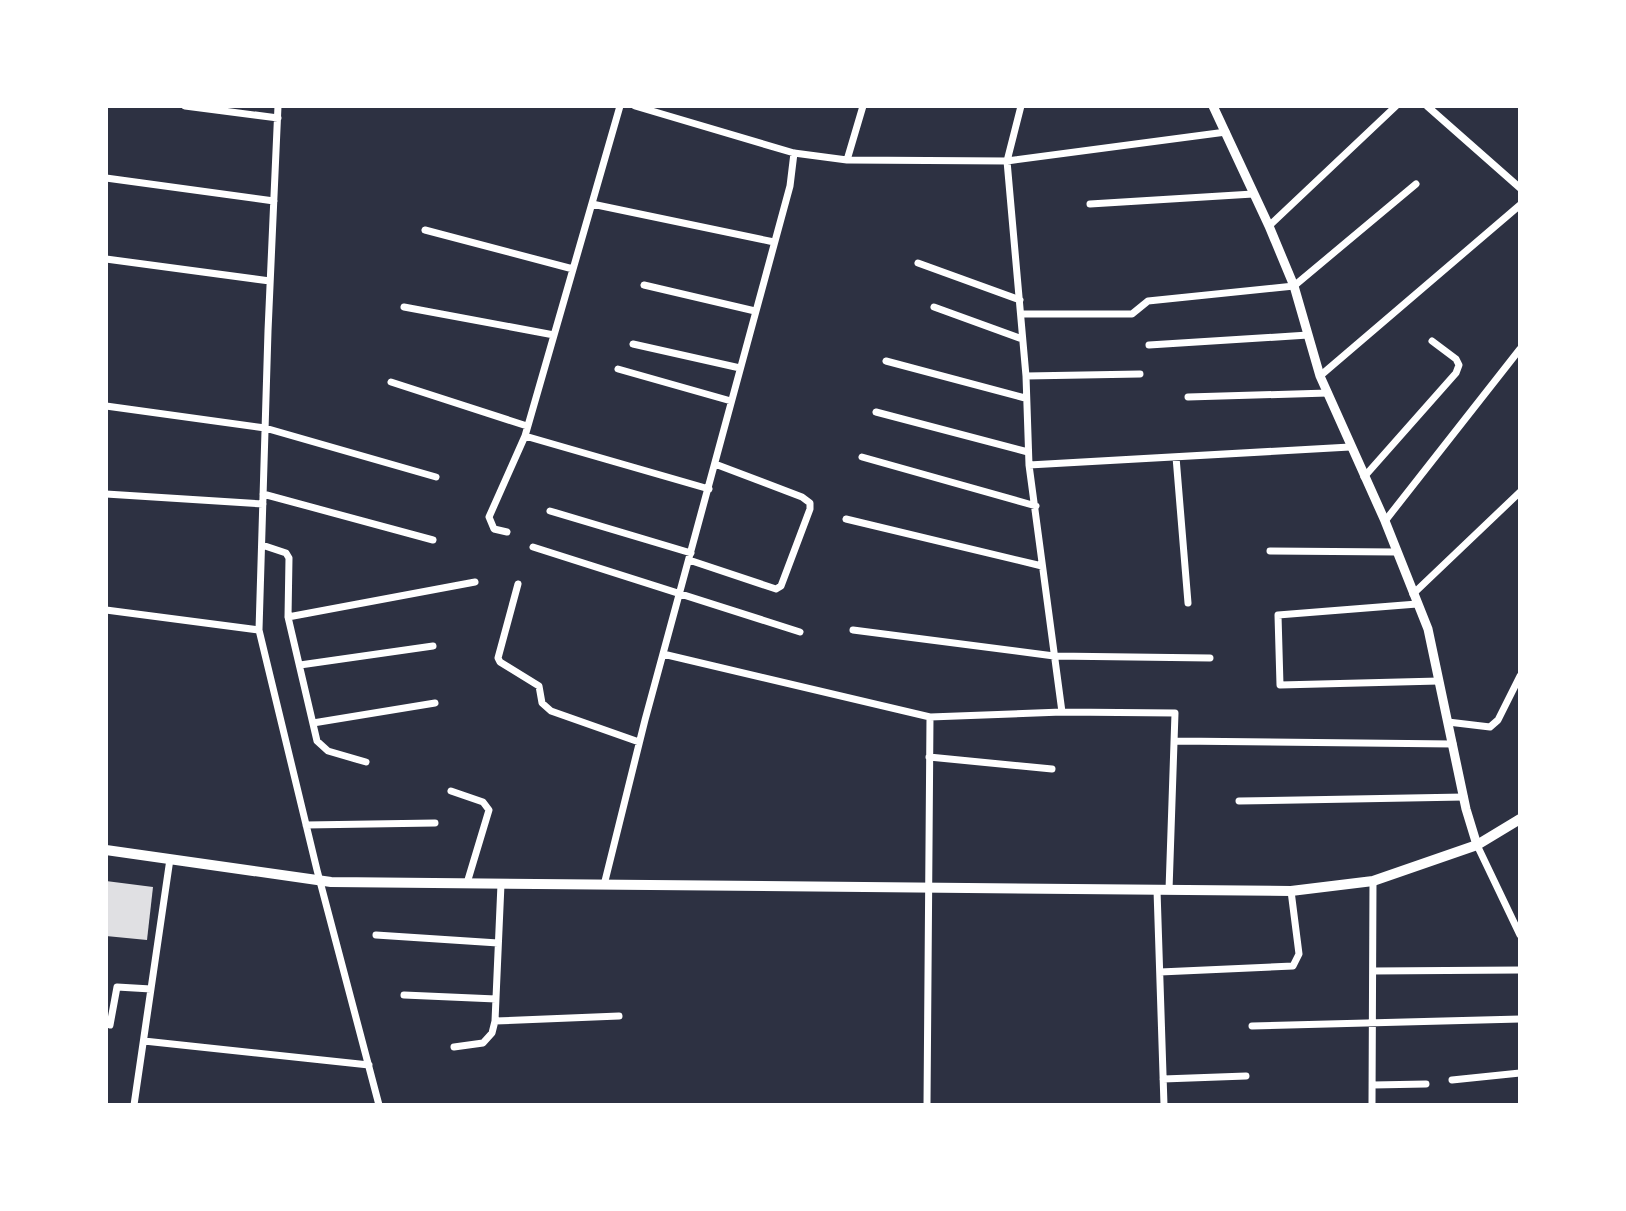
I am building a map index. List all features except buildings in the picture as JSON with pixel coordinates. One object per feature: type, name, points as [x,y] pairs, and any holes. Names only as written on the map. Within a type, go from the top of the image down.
[{"type":"main road","points":[[106,850],[320,880],[1291,891],[1373,881],[1477,845],[1520,819]]},
{"type":"street","points":[[185,106],[278,118]]},
{"type":"street","points":[[278,106],[259,630],[379,1105]]},
{"type":"street","points":[[507,532],[494,529],[489,517],[525,436],[620,106]]},
{"type":"street","points":[[635,106],[794,153],[847,160],[1007,161],[1226,132]]},
{"type":"street","points":[[847,160],[863,106]]},
{"type":"street","points":[[1021,106],[1007,161],[1026,376],[1029,465],[1062,712]]},
{"type":"street","points":[[1213,106],[1294,286],[1320,376],[1385,521],[1428,629],[1477,845],[1520,935]]},
{"type":"street","points":[[1269,226],[1396,106]]},
{"type":"street","points":[[1427,106],[1520,188]]},
{"type":"street","points":[[604,885],[639,742],[790,186],[794,153]]},
{"type":"street","points":[[1513,182],[1520,173]]},
{"type":"street","points":[[106,178],[274,201]]},
{"type":"street","points":[[1021,314],[1132,314],[1148,301],[1294,286],[1416,184]]},
{"type":"street","points":[[1090,204],[1253,194]]},
{"type":"street","points":[[592,204],[774,242]]},
{"type":"street","points":[[1320,376],[1520,205]]},
{"type":"street","points":[[425,230],[573,269]]},
{"type":"street","points":[[106,259],[270,281]]},
{"type":"street","points":[[918,263],[1020,300]]},
{"type":"street","points":[[644,285],[755,311]]},
{"type":"street","points":[[404,307],[554,335]]},
{"type":"street","points":[[934,307],[1022,339]]},
{"type":"street","points":[[1149,345],[1308,335]]},
{"type":"street","points":[[1364,477],[1456,373],[1459,365],[1456,359],[1432,341]]},
{"type":"street","points":[[633,344],[740,368]]},
{"type":"street","points":[[1385,521],[1520,349]]},
{"type":"street","points":[[886,361],[1025,398]]},
{"type":"street","points":[[618,369],[731,401]]},
{"type":"street","points":[[1026,376],[1140,374]]},
{"type":"street","points":[[391,382],[527,426]]},
{"type":"street","points":[[1188,397],[1328,393]]},
{"type":"street","points":[[106,406],[265,428],[436,477]]},
{"type":"street","points":[[876,412],[1028,452]]},
{"type":"street","points":[[525,436],[709,489]]},
{"type":"street","points":[[1029,465],[1350,447]]},
{"type":"street","points":[[862,457],[1036,506]]},
{"type":"street","points":[[1176,457],[1188,603]]},
{"type":"street","points":[[550,511],[690,556],[776,589],[781,586],[810,503],[802,497],[715,464]]},
{"type":"street","points":[[107,483],[106,492],[263,504]]},
{"type":"street","points":[[1413,594],[1520,492]]},
{"type":"street","points":[[263,494],[433,540]]},
{"type":"street","points":[[846,519],[1042,566]]},
{"type":"street","points":[[262,545],[286,553],[289,558],[288,617],[320,746],[366,762]]},
{"type":"street","points":[[533,547],[800,632]]},
{"type":"street","points":[[1270,551],[1396,552]]},
{"type":"street","points":[[288,617],[475,582]]},
{"type":"street","points":[[518,584],[498,658],[500,662],[539,686],[542,703],[551,711],[639,742]]},
{"type":"street","points":[[1417,604],[1278,615],[1280,685],[1439,681]]},
{"type":"street","points":[[106,610],[259,630]]},
{"type":"street","points":[[853,630],[1054,656],[1210,658]]},
{"type":"street","points":[[300,665],[433,646]]},
{"type":"street","points":[[663,654],[930,717],[1062,712],[1175,713],[1176,741],[1163,890],[1160,972],[1164,1105]]},
{"type":"street","points":[[1448,722],[1490,727],[1498,720],[1520,676]]},
{"type":"street","points":[[313,723],[435,703]]},
{"type":"street","points":[[927,1105],[930,717]]},
{"type":"street","points":[[1176,741],[1453,744]]},
{"type":"street","points":[[929,757],[1052,769]]},
{"type":"street","points":[[451,791],[483,802],[489,810],[467,883]]},
{"type":"street","points":[[1239,801],[1464,797]]},
{"type":"street","points":[[306,825],[435,823]]},
{"type":"street","points":[[135,1105],[170,859]]},
{"type":"street","points":[[1372,1105],[1373,881]]},
{"type":"street","points":[[454,1047],[488,1040],[495,1021],[501,884]]},
{"type":"street","points":[[1160,972],[1293,966],[1299,954],[1291,891]]},
{"type":"street","points":[[376,935],[498,943]]},
{"type":"street","points":[[1373,971],[1520,970]]},
{"type":"street","points":[[110,1025],[117,987],[151,989]]},
{"type":"street","points":[[404,995],[496,999]]},
{"type":"street","points":[[495,1021],[619,1016]]},
{"type":"street","points":[[1252,1026],[1520,1019]]},
{"type":"street","points":[[144,1041],[369,1065]]},
{"type":"street","points":[[1452,1080],[1520,1073]]},
{"type":"street","points":[[1163,1079],[1246,1076]]},
{"type":"street","points":[[1373,1085],[1426,1084]]}]
